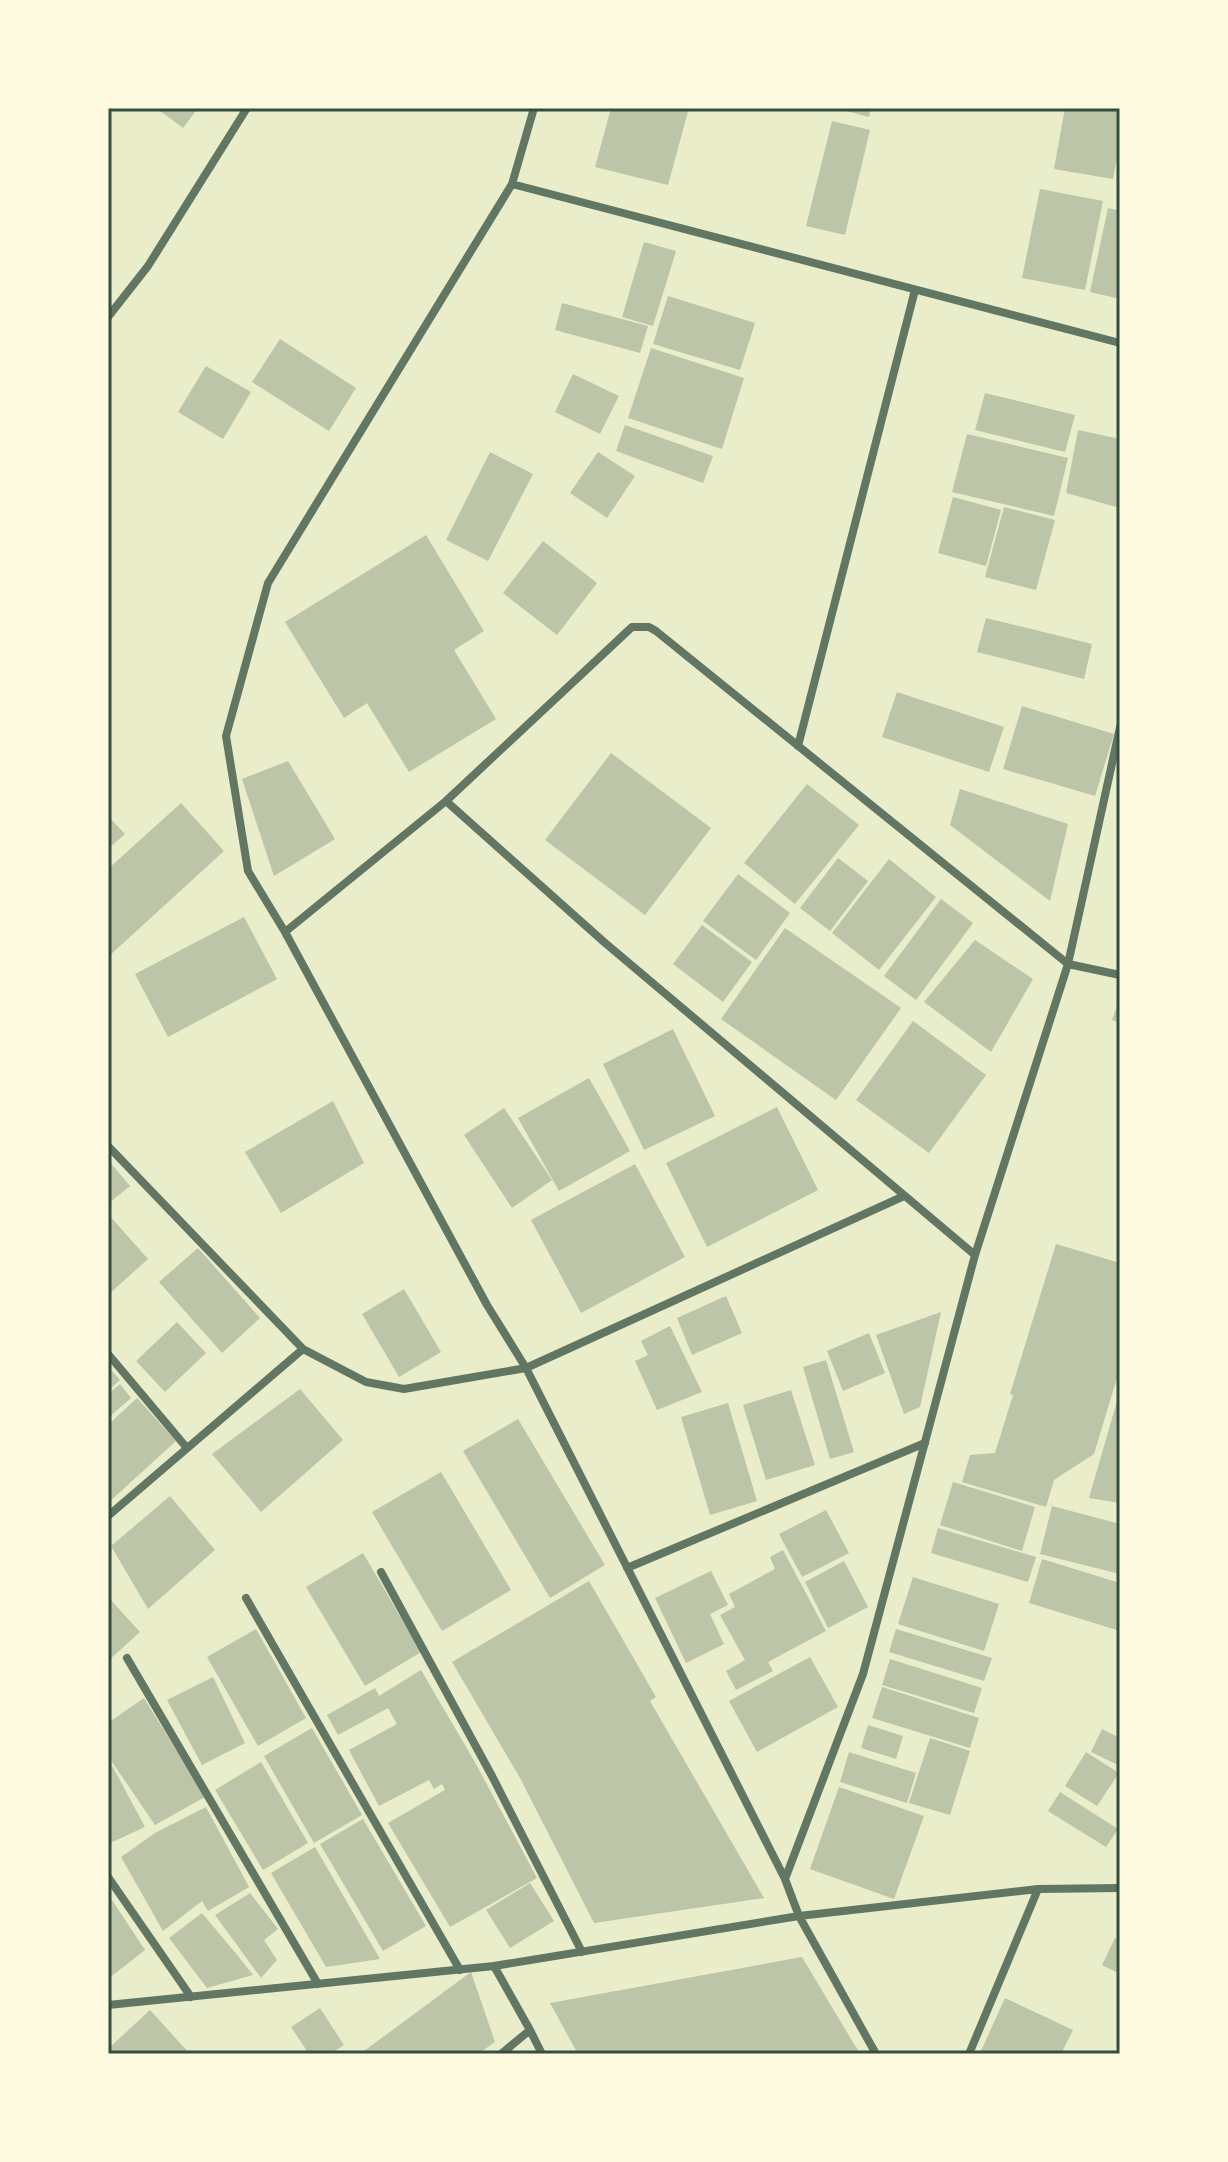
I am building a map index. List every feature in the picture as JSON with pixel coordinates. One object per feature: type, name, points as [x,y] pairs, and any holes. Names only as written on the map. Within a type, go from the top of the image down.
[{"type":"street","points":[[108,317],[148,266],[247,108]]},
{"type":"street","points":[[534,108],[512,184],[268,583],[226,736],[248,871],[285,932],[487,1305],[526,1368],[785,1879],[799,1916],[876,2054]]},
{"type":"street","points":[[512,184],[1120,343]]},
{"type":"street","points":[[798,746],[915,290]]},
{"type":"street","points":[[285,932],[446,801],[632,627],[649,627],[1068,964],[1120,975]]},
{"type":"street","points":[[785,1879],[863,1674],[975,1255],[1068,964],[1120,727]]},
{"type":"street","points":[[446,801],[604,942],[975,1255]]},
{"type":"street","points":[[108,1146],[303,1349],[366,1382],[404,1389],[526,1368],[904,1196]]},
{"type":"street","points":[[108,1516],[303,1349]]},
{"type":"street","points":[[108,1354],[187,1448]]},
{"type":"street","points":[[627,1568],[925,1443]]},
{"type":"street","points":[[381,1572],[492,1776],[582,1952]]},
{"type":"street","points":[[246,1598],[460,1970]]},
{"type":"street","points":[[127,1658],[318,1984]]},
{"type":"street","points":[[108,1877],[191,1997]]},
{"type":"street","points":[[108,2005],[494,1966],[799,1916],[1038,1889],[1120,1888]]},
{"type":"street","points":[[969,2054],[1038,1889]]},
{"type":"street","points":[[494,1966],[542,2054]]},
{"type":"street","points":[[501,2054],[530,2030]]},
{"type":"building","points":[[156,108],[198,108],[183,128]]},
{"type":"building","points":[[611,108],[689,108],[668,185],[595,167]]},
{"type":"building","points":[[836,108],[871,108],[869,117]]},
{"type":"building","points":[[1065,108],[1120,108],[1120,142],[1113,179],[1054,169]]},
{"type":"building","points":[[832,121],[870,130],[845,235],[806,226]]},
{"type":"building","points":[[1040,189],[1103,201],[1085,290],[1022,278]]},
{"type":"building","points":[[1108,208],[1120,211],[1120,299],[1090,292]]},
{"type":"building","points":[[644,242],[676,251],[653,326],[622,317]]},
{"type":"building","points":[[668,296],[755,323],[740,370],[653,344]]},
{"type":"building","points":[[562,303],[648,326],[640,353],[555,330]]},
{"type":"building","points":[[280,339],[356,388],[329,431],[252,382]]},
{"type":"building","points":[[651,348],[744,378],[722,449],[628,418]]},
{"type":"building","points":[[206,366],[251,392],[223,439],[178,412]]},
{"type":"building","points":[[573,374],[619,396],[600,434],[555,412]]},
{"type":"building","points":[[985,393],[1075,415],[1065,452],[975,430]]},
{"type":"building","points":[[625,425],[713,456],[703,483],[616,451]]},
{"type":"building","points":[[1078,430],[1120,439],[1120,508],[1066,493]]},
{"type":"building","points":[[967,434],[1068,458],[1054,516],[952,492]]},
{"type":"building","points":[[490,452],[533,474],[488,561],[446,540]]},
{"type":"building","points":[[598,452],[635,476],[607,518],[570,493]]},
{"type":"building","points":[[953,497],[1001,510],[986,566],[938,553]]},
{"type":"building","points":[[1004,507],[1055,520],[1036,590],[985,577]]},
{"type":"building","points":[[426,535],[484,631],[454,650],[496,719],[409,772],[367,703],[344,718],[285,622]]},
{"type":"building","points":[[543,541],[597,583],[557,635],[503,593]]},
{"type":"building","points":[[986,618],[1092,644],[1084,679],[977,652]]},
{"type":"building","points":[[897,692],[1004,727],[989,772],[882,737]]},
{"type":"building","points":[[1022,706],[1114,734],[1095,796],[1003,769]]},
{"type":"building","points":[[611,753],[711,828],[645,915],[545,840]]},
{"type":"building","points":[[288,761],[335,839],[274,876],[242,779]]},
{"type":"building","points":[[807,784],[859,825],[795,904],[744,863]]},
{"type":"building","points":[[960,789],[1068,824],[1050,901],[950,825]]},
{"type":"building","points":[[181,803],[224,851],[108,957],[108,869]]},
{"type":"building","points":[[108,816],[125,834],[108,849]]},
{"type":"building","points":[[838,858],[868,881],[830,931],[800,908]]},
{"type":"building","points":[[889,859],[936,897],[879,970],[832,933]]},
{"type":"building","points":[[738,874],[790,913],[756,960],[703,921]]},
{"type":"building","points":[[941,899],[973,923],[916,1000],[884,976]]},
{"type":"building","points":[[244,917],[277,979],[168,1037],[135,974]]},
{"type":"building","points":[[702,925],[752,962],[723,1002],[673,964]]},
{"type":"building","points":[[785,928],[901,1008],[836,1100],[721,1019]]},
{"type":"building","points":[[975,940],[1033,979],[991,1052],[924,1002]]},
{"type":"building","points":[[1120,997],[1120,1023],[1112,1020]]},
{"type":"building","points":[[913,1021],[986,1075],[929,1153],[856,1100]]},
{"type":"building","points":[[673,1029],[715,1116],[644,1150],[603,1064]]},
{"type":"building","points":[[589,1078],[630,1151],[559,1191],[518,1118]]},
{"type":"building","points":[[333,1101],[364,1163],[281,1213],[245,1152]]},
{"type":"building","points":[[777,1107],[818,1190],[707,1247],[666,1163]]},
{"type":"building","points":[[504,1108],[552,1180],[512,1208],[464,1135]]},
{"type":"building","points":[[108,1160],[130,1186],[108,1204]]},
{"type":"building","points":[[635,1164],[685,1257],[581,1313],[531,1220]]},
{"type":"building","points":[[108,1214],[148,1259],[108,1295]]},
{"type":"building","points":[[1056,1244],[1120,1263],[1120,1368],[1094,1454],[1054,1480],[1046,1507],[962,1482],[970,1455],[995,1453]]},
{"type":"building","points":[[198,1248],[260,1318],[222,1353],[159,1282]]},
{"type":"building","points":[[404,1289],[441,1352],[399,1377],[362,1314]]},
{"type":"building","points":[[726,1296],[742,1333],[692,1355],[677,1318]]},
{"type":"building","points":[[941,1312],[920,1407],[904,1414],[876,1335]]},
{"type":"building","points":[[177,1322],[206,1353],[165,1392],[136,1361]]},
{"type":"building","points":[[670,1326],[702,1392],[657,1410],[635,1361],[648,1355],[641,1341]]},
{"type":"building","points":[[869,1333],[885,1373],[843,1391],[827,1351]]},
{"type":"building","points":[[826,1360],[854,1452],[830,1459],[803,1367]]},
{"type":"building","points":[[108,1366],[120,1380],[108,1391]]},
{"type":"building","points":[[120,1384],[131,1398],[108,1418],[108,1394]]},
{"type":"building","points":[[300,1389],[343,1440],[261,1512],[212,1454]]},
{"type":"building","points":[[791,1390],[815,1465],[766,1480],[743,1405]]},
{"type":"building","points":[[137,1398],[176,1441],[108,1503],[108,1425]]},
{"type":"building","points":[[1117,1401],[1120,1402],[1120,1503],[1089,1498]]},
{"type":"building","points":[[728,1403],[757,1501],[710,1515],[681,1417]]},
{"type":"building","points":[[518,1419],[605,1565],[550,1598],[463,1451]]},
{"type":"building","points":[[441,1472],[511,1590],[442,1631],[372,1512]]},
{"type":"building","points":[[953,1482],[1035,1507],[1022,1551],[940,1525]]},
{"type":"building","points":[[170,1496],[215,1550],[148,1609],[111,1546]]},
{"type":"building","points":[[1052,1506],[1120,1524],[1120,1574],[1040,1554]]},
{"type":"building","points":[[826,1510],[849,1553],[802,1577],[779,1534]]},
{"type":"building","points":[[938,1528],[1036,1557],[1028,1582],[931,1553]]},
{"type":"building","points":[[783,1550],[826,1631],[768,1662],[773,1671],[736,1690],[726,1671],[745,1660],[720,1615],[735,1607],[729,1594],[775,1569],[770,1557]]},
{"type":"building","points":[[363,1553],[421,1652],[365,1686],[306,1587]]},
{"type":"building","points":[[1042,1559],[1120,1583],[1120,1631],[1029,1603]]},
{"type":"building","points":[[844,1561],[868,1607],[828,1628],[805,1582]]},
{"type":"building","points":[[711,1571],[728,1605],[710,1614],[724,1644],[686,1663],[655,1598]]},
{"type":"building","points":[[913,1577],[999,1604],[984,1651],[898,1624]]},
{"type":"building","points":[[589,1581],[656,1697],[650,1701],[764,1898],[594,1923],[520,1778],[452,1662]]},
{"type":"building","points":[[108,1597],[140,1632],[108,1661]]},
{"type":"building","points":[[256,1629],[306,1718],[258,1746],[207,1657]]},
{"type":"building","points":[[896,1629],[992,1658],[984,1681],[889,1652]]},
{"type":"building","points":[[810,1657],[838,1707],[757,1752],[729,1701]]},
{"type":"building","points":[[890,1659],[982,1688],[974,1713],[882,1685]]},
{"type":"building","points":[[421,1670],[537,1878],[450,1927],[388,1823],[445,1790],[442,1784],[434,1789],[429,1780],[379,1806],[349,1750],[397,1724],[388,1708],[338,1735],[327,1715],[375,1688],[379,1696]]},
{"type":"building","points":[[213,1677],[245,1743],[202,1765],[167,1700]]},
{"type":"building","points":[[882,1687],[979,1718],[970,1748],[872,1718]]},
{"type":"building","points":[[144,1698],[205,1797],[155,1825],[108,1756],[108,1723]]},
{"type":"building","points":[[868,1725],[903,1736],[896,1759],[861,1748]]},
{"type":"building","points":[[312,1728],[362,1815],[314,1843],[264,1756]]},
{"type":"building","points":[[1102,1729],[1120,1738],[1120,1766],[1091,1752]]},
{"type":"building","points":[[930,1738],[970,1751],[950,1815],[909,1803]]},
{"type":"building","points":[[849,1752],[916,1773],[907,1803],[840,1782]]},
{"type":"building","points":[[1086,1752],[1119,1773],[1097,1806],[1065,1786]]},
{"type":"building","points":[[108,1758],[145,1827],[108,1844]]},
{"type":"building","points":[[261,1762],[308,1843],[263,1870],[215,1790]]},
{"type":"building","points":[[839,1787],[924,1816],[894,1899],[810,1869]]},
{"type":"building","points":[[1060,1792],[1118,1829],[1106,1847],[1048,1811]]},
{"type":"building","points":[[206,1807],[249,1887],[208,1911],[202,1901],[163,1931],[121,1857],[155,1833]]},
{"type":"building","points":[[363,1819],[426,1926],[383,1951],[320,1844]]},
{"type":"building","points":[[315,1847],[380,1959],[326,1967],[271,1873]]},
{"type":"building","points":[[530,1883],[554,1921],[510,1948],[486,1910]]},
{"type":"building","points":[[250,1893],[278,1929],[264,1940],[277,1960],[261,1978],[215,1915]]},
{"type":"building","points":[[108,1894],[145,1950],[108,1979]]},
{"type":"building","points":[[202,1913],[253,1975],[207,1988],[169,1938]]},
{"type":"building","points":[[1115,1938],[1120,1940],[1120,1974],[1102,1965]]},
{"type":"building","points":[[802,1957],[860,2054],[578,2054],[550,2003]]},
{"type":"building","points":[[471,1972],[495,2042],[478,2054],[360,2054]]},
{"type":"building","points":[[1005,1998],[1073,2030],[1061,2054],[987,2054],[981,2051]]},
{"type":"building","points":[[320,2008],[344,2045],[330,2054],[309,2054],[291,2027]]},
{"type":"building","points":[[150,2010],[190,2054],[108,2054],[108,2049]]}]
